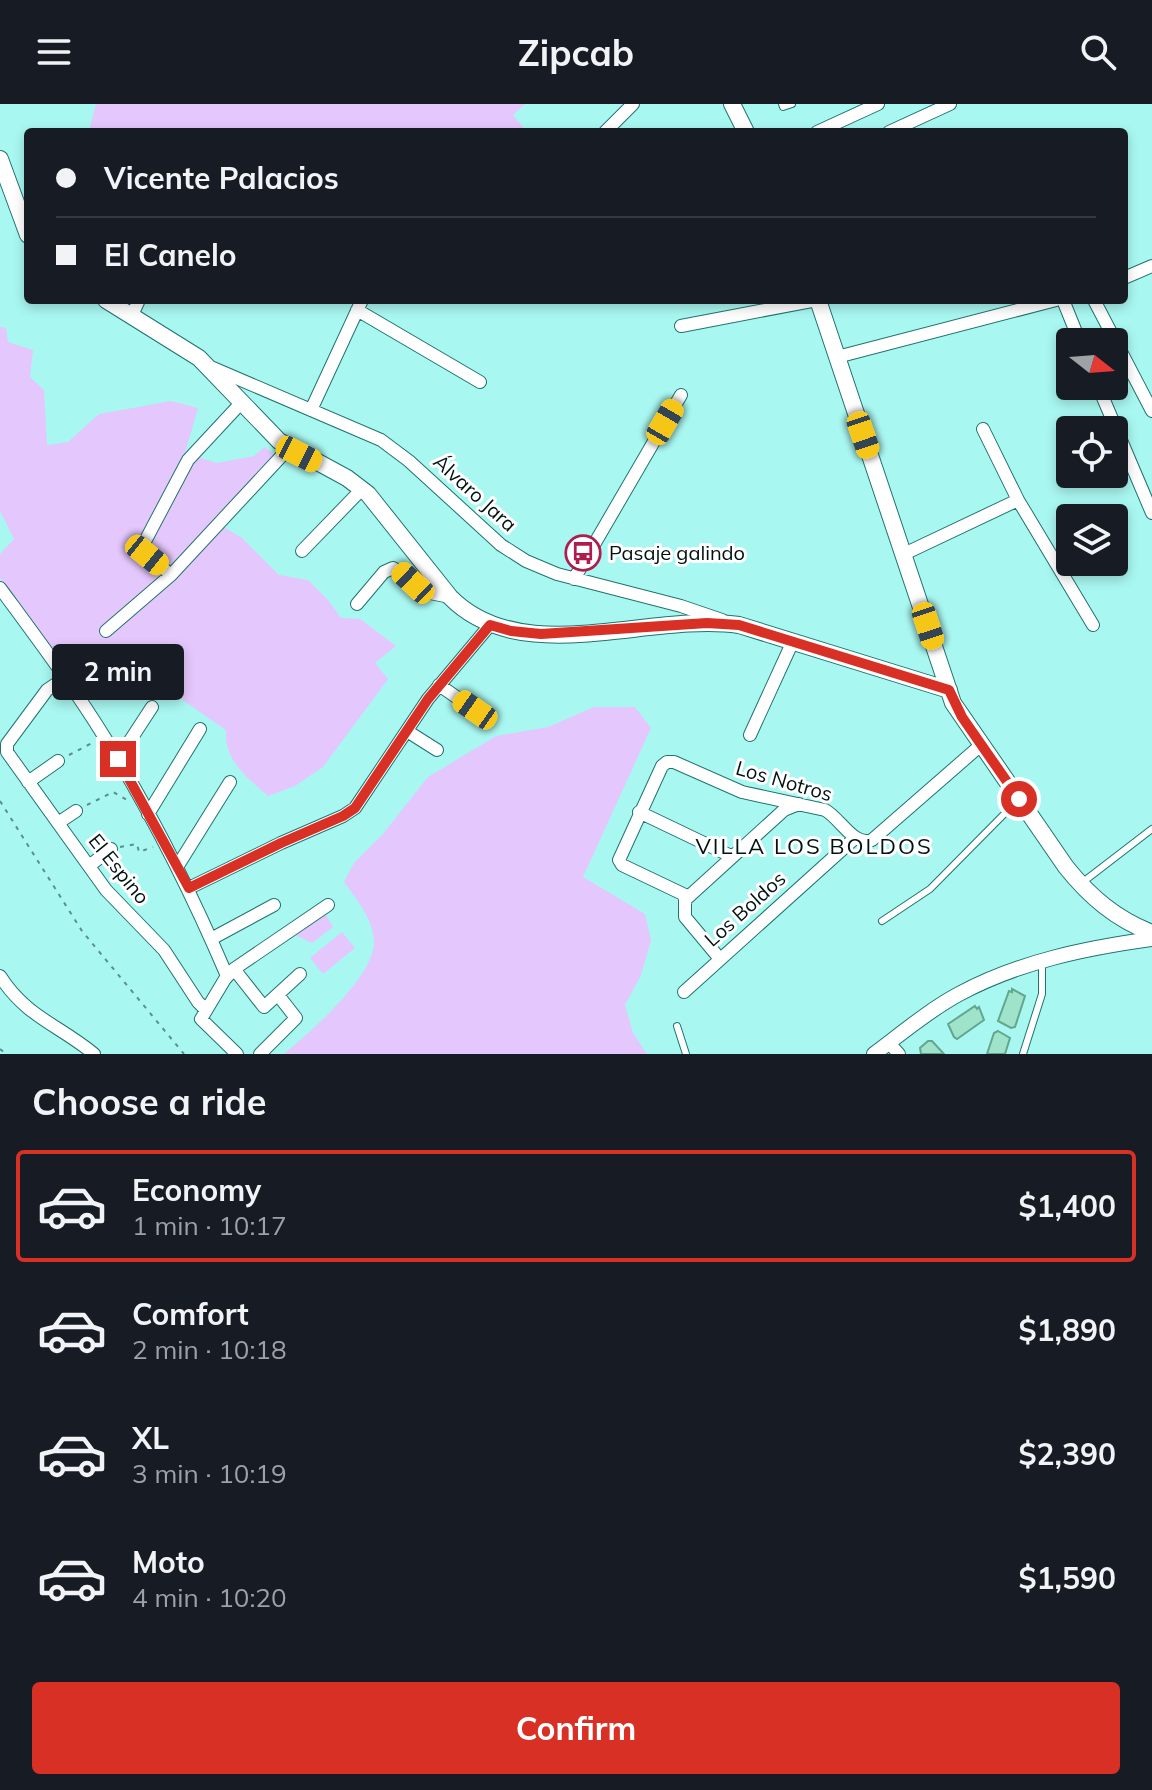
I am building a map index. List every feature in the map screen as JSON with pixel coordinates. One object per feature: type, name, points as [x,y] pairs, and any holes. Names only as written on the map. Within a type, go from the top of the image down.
[{"type":"main road","points":[[732,104],[744,128]]},
{"type":"main road","points":[[0,159],[24,224]]},
{"type":"main road","points":[[818,304],[953,703],[1080,884],[1110,911],[1152,936]]},
{"type":"main road","points":[[135,308],[206,365],[269,432],[289,448],[337,472],[362,489],[379,505],[450,597],[464,610],[490,625],[541,634],[729,623],[949,690]]},
{"type":"street","points":[[609,128],[633,104]]},
{"type":"street","points":[[826,128],[878,104]]},
{"type":"street","points":[[898,128],[950,104]]},
{"type":"street","points":[[1128,276],[1152,266]]},
{"type":"street","points":[[681,326],[796,304]]},
{"type":"street","points":[[1065,304],[1074,328]]},
{"type":"street","points":[[1096,304],[1152,411]]},
{"type":"street","points":[[311,410],[359,305],[480,382]]},
{"type":"street","points":[[837,357],[1004,306]]},
{"type":"street","name":"Álvaro Jara","points":[[206,365],[381,440],[400,453],[513,553],[541,568],[681,606],[729,623]]},
{"type":"street","points":[[574,579],[681,395]]},
{"type":"street","points":[[1104,400],[1151,505]]},
{"type":"street","points":[[171,575],[142,547],[188,460],[241,403]]},
{"type":"street","points":[[983,429],[1018,500],[1093,625]]},
{"type":"street","points":[[106,631],[171,575],[289,448]]},
{"type":"street","points":[[302,551],[362,489]]},
{"type":"street","points":[[904,554],[1018,500]]},
{"type":"street","points":[[357,604],[384,572],[393,568],[430,593],[450,597]]},
{"type":"street","points":[[0,588],[118,759],[231,972],[264,1007],[300,974]]},
{"type":"street","points":[[189,888],[349,813],[359,803],[439,685],[490,625]]},
{"type":"street","points":[[750,735],[793,641]]},
{"type":"street","name":"El Espino","points":[[69,684],[59,683],[49,687],[6,748],[89,866],[121,906],[164,950],[204,1015],[237,1054]]},
{"type":"street","points":[[439,685],[475,710]]},
{"type":"street","points":[[118,759],[152,707]]},
{"type":"street","points":[[148,814],[200,729]]},
{"type":"street","points":[[407,731],[437,750]]},
{"type":"street","name":"Los Boldos","points":[[684,992],[855,838],[862,842],[872,840],[981,745]]},
{"type":"street","points":[[28,782],[58,761]]},
{"type":"street","name":"Los Notros","points":[[687,896],[619,862],[662,766],[671,761],[742,792],[831,813],[855,838]]},
{"type":"street","points":[[0,767],[16,766]]},
{"type":"street","points":[[177,867],[230,782]]},
{"type":"street","points":[[720,959],[685,917],[683,907],[687,896],[784,810],[799,804]]},
{"type":"street","points":[[58,823],[76,811]]},
{"type":"street","points":[[639,812],[731,856]]},
{"type":"street","points":[[89,866],[111,849]]},
{"type":"street","points":[[211,939],[274,905]]},
{"type":"street","points":[[204,1015],[231,972],[328,905]]},
{"type":"street","points":[[874,1054],[894,1048],[957,995],[1042,961],[1152,936]]},
{"type":"street","points":[[0,976],[32,1012],[94,1054]]},
{"type":"street","points":[[260,1054],[296,1018],[278,995]]},
{"type":"lane","points":[[782,104],[783,107],[792,104]]},
{"type":"lane","points":[[882,921],[930,889],[1019,799]]},
{"type":"lane","points":[[1080,884],[1152,829]]},
{"type":"lane","points":[[1023,1054],[1041,1000],[1042,961]]},
{"type":"lane","points":[[677,1026],[686,1054]]},
{"type":"path","points":[[58,761],[104,737]]},
{"type":"path","points":[[76,811],[113,792],[127,801],[130,799],[126,791],[133,787]]},
{"type":"path","points":[[0,801],[82,931],[184,1054]]},
{"type":"path","points":[[111,849],[137,844],[139,852],[153,848],[149,838],[159,834]]},
{"type":"path","points":[[0,1049],[6,1054]]},
{"type":"shaded area","points":[[96,104],[525,104],[513,115],[524,128],[90,127]]},
{"type":"shaded area","points":[[0,327],[6,328],[8,342],[33,350],[30,377],[44,390],[47,445],[68,442],[99,414],[171,401],[198,408],[185,453],[217,463],[254,456],[265,447],[278,458],[220,525],[242,538],[279,575],[308,580],[341,618],[360,619],[396,646],[375,663],[388,679],[323,767],[295,786],[268,796],[238,767],[226,741],[226,730],[178,697],[156,688],[140,689],[124,680],[101,684],[87,698],[0,578],[0,554],[14,539],[0,511]]},
{"type":"shaded area","points":[[594,707],[635,707],[651,728],[583,877],[645,914],[651,940],[641,975],[625,1005],[633,1033],[647,1054],[284,1054],[338,1004],[371,957],[374,943],[371,926],[344,882],[354,863],[382,835],[428,777],[496,736],[548,727]]},
{"type":"shaded area","points":[[324,912],[333,927],[312,943],[293,934]]},
{"type":"shaded area","points":[[342,932],[355,948],[323,974],[310,958]]},
{"type":"building","points":[[1012,989],[1025,996],[1015,1027],[1011,1028],[998,1021]]},
{"type":"building","points":[[975,1006],[977,1009],[979,1007],[984,1020],[957,1039],[948,1024]]},
{"type":"building","points":[[998,1031],[1010,1038],[1005,1054],[987,1054],[994,1033]]},
{"type":"building","points":[[932,1041],[944,1054],[921,1054],[920,1048]]},
{"type":"place","name":"Pasaje galindo","points":[[583,553]]},
{"type":"district","name":"VILLA LOS BOLDOS","points":[[814,846]]},
{"type":"route","points":[[118,759],[189,888],[355,808],[428,699],[490,625],[541,634],[718,623],[762,631],[949,690],[953,703],[1019,799]]}]
